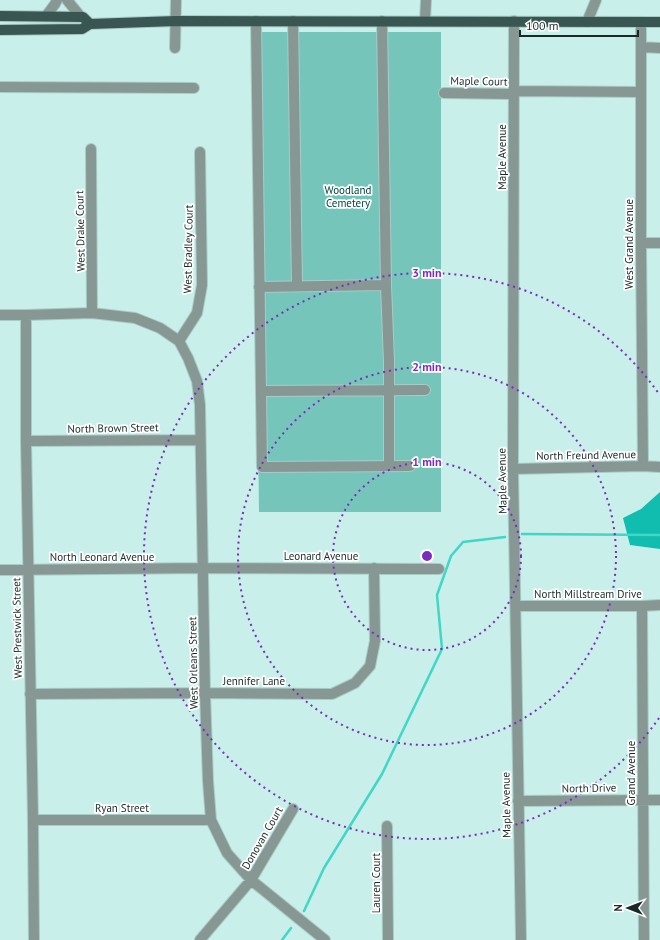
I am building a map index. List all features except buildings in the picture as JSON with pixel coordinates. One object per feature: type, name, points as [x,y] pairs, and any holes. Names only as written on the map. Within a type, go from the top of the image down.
[{"type":"main road","points":[[0,16],[83,17],[90,24]]},
{"type":"main road","points":[[0,30],[82,29],[90,24],[176,21],[660,22]]},
{"type":"street","points":[[46,16],[57,0]]},
{"type":"street","points":[[67,0],[81,17]]},
{"type":"street","points":[[175,48],[176,0]]},
{"type":"street","points":[[425,21],[426,0]]},
{"type":"street","points":[[587,22],[596,0]]},
{"type":"street","points":[[256,21],[262,467],[410,466]]},
{"type":"street","points":[[293,21],[297,286]]},
{"type":"street","points":[[382,21],[386,285],[389,362],[389,466]]},
{"type":"street","name":"Maple Avenue","points":[[514,21],[513,469],[521,940]]},
{"type":"street","name":"West Grand Avenue","points":[[641,22],[643,466]]},
{"type":"street","points":[[641,47],[660,48]]},
{"type":"street","points":[[0,87],[194,88]]},
{"type":"street","name":"Maple Court","points":[[444,93],[641,92]]},
{"type":"street","name":"West Drake Court","points":[[91,149],[92,313]]},
{"type":"street","name":"West Bradley Court","points":[[179,341],[197,313],[202,286],[200,152]]},
{"type":"street","points":[[641,243],[660,243]]},
{"type":"street","points":[[259,287],[386,285]]},
{"type":"street","points":[[0,315],[92,313],[135,318],[160,328],[179,341]]},
{"type":"street","name":"West Prestwick Street","points":[[26,315],[26,441],[34,940]]},
{"type":"street","name":"West Orleans Street","points":[[179,341],[188,358],[196,381],[200,405],[205,693],[211,820],[227,853],[252,880],[325,940]]},
{"type":"street","points":[[261,391],[425,390]]},
{"type":"street","name":"North Brown Street","points":[[26,441],[200,440]]},
{"type":"street","name":"North Freund Avenue","points":[[513,469],[643,466],[660,467]]},
{"type":"street","name":"Leonard Avenue","points":[[204,568],[439,569]]},
{"type":"street","name":"North Leonard Avenue","points":[[0,570],[204,568]]},
{"type":"street","name":"Jennifer Lane","points":[[30,694],[332,694],[355,683],[370,666],[375,641],[374,568]]},
{"type":"street","name":"North Millstream Drive","points":[[516,606],[660,605]]},
{"type":"street","name":"Grand Avenue","points":[[642,606],[644,940]]},
{"type":"street","name":"North Drive","points":[[518,801],[660,800]]},
{"type":"street","name":"Donovan Court","points":[[200,940],[252,880],[293,809]]},
{"type":"street","name":"Ryan Street","points":[[33,820],[211,820]]},
{"type":"street","name":"Lauren Court","points":[[387,826],[388,940]]},
{"type":"green space","name":"Woodland Cemetery","points":[[254,32],[441,32],[441,512],[259,512]]},
{"type":"shaded area","points":[[660,492],[660,549],[630,545],[623,518],[641,509]]},
{"type":"waterway","points":[[522,534],[660,535]]},
{"type":"waterway","points":[[304,911],[324,868],[382,774],[442,649],[437,595],[451,556],[463,542],[505,537]]},
{"type":"waterway","points":[[282,940],[291,928]]}]
